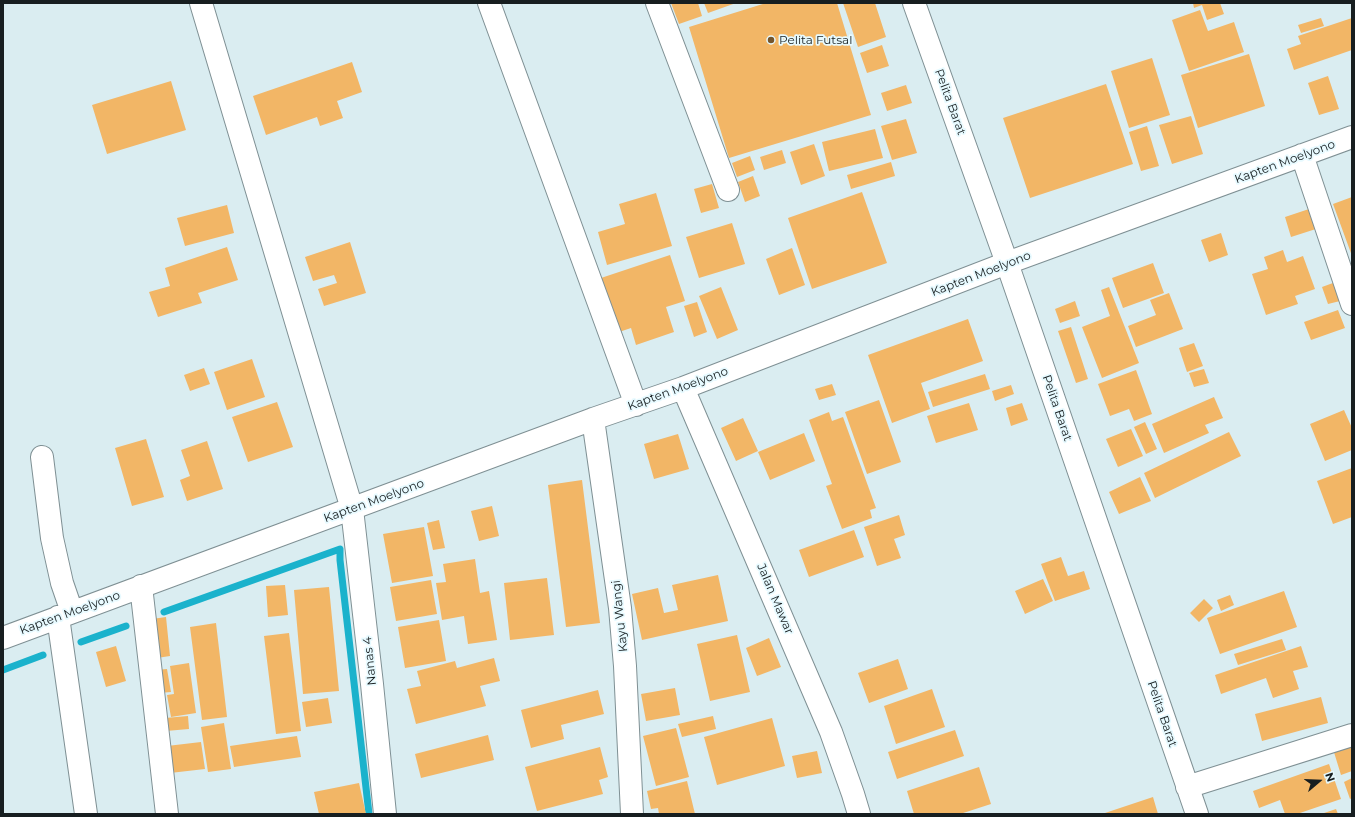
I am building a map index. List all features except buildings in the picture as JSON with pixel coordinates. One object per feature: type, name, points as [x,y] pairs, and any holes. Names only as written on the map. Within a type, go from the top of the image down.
[{"type":"street","name":"Nanas 4","points":[[201,3],[352,509],[371,677],[384,814]]},
{"type":"street","points":[[489,3],[636,405]]},
{"type":"street","points":[[657,3],[728,190]]},
{"type":"street","name":"Pelita Barat","points":[[914,3],[1007,263],[1197,814]]},
{"type":"street","name":"Kapten Moelyono","points":[[3,638],[593,419],[683,388],[1007,263],[1352,137]]},
{"type":"street","points":[[1302,155],[1352,304]]},
{"type":"street","name":"Jalan Mawar","points":[[683,388],[832,732],[853,794],[858,814]]},
{"type":"street","name":"Kayu Wangi","points":[[593,419],[620,608],[625,666],[632,814]]},
{"type":"street","points":[[42,457],[52,538],[62,583],[86,814]]},
{"type":"street","points":[[142,586],[167,814]]},
{"type":"street","points":[[1187,787],[1352,735]]},
{"type":"waterway","points":[[164,612],[340,549],[369,814]]},
{"type":"waterway","points":[[81,642],[126,626]]},
{"type":"waterway","points":[[3,670],[43,655]]},
{"type":"place","name":"Pelita Futsal","points":[[771,40]]}]
